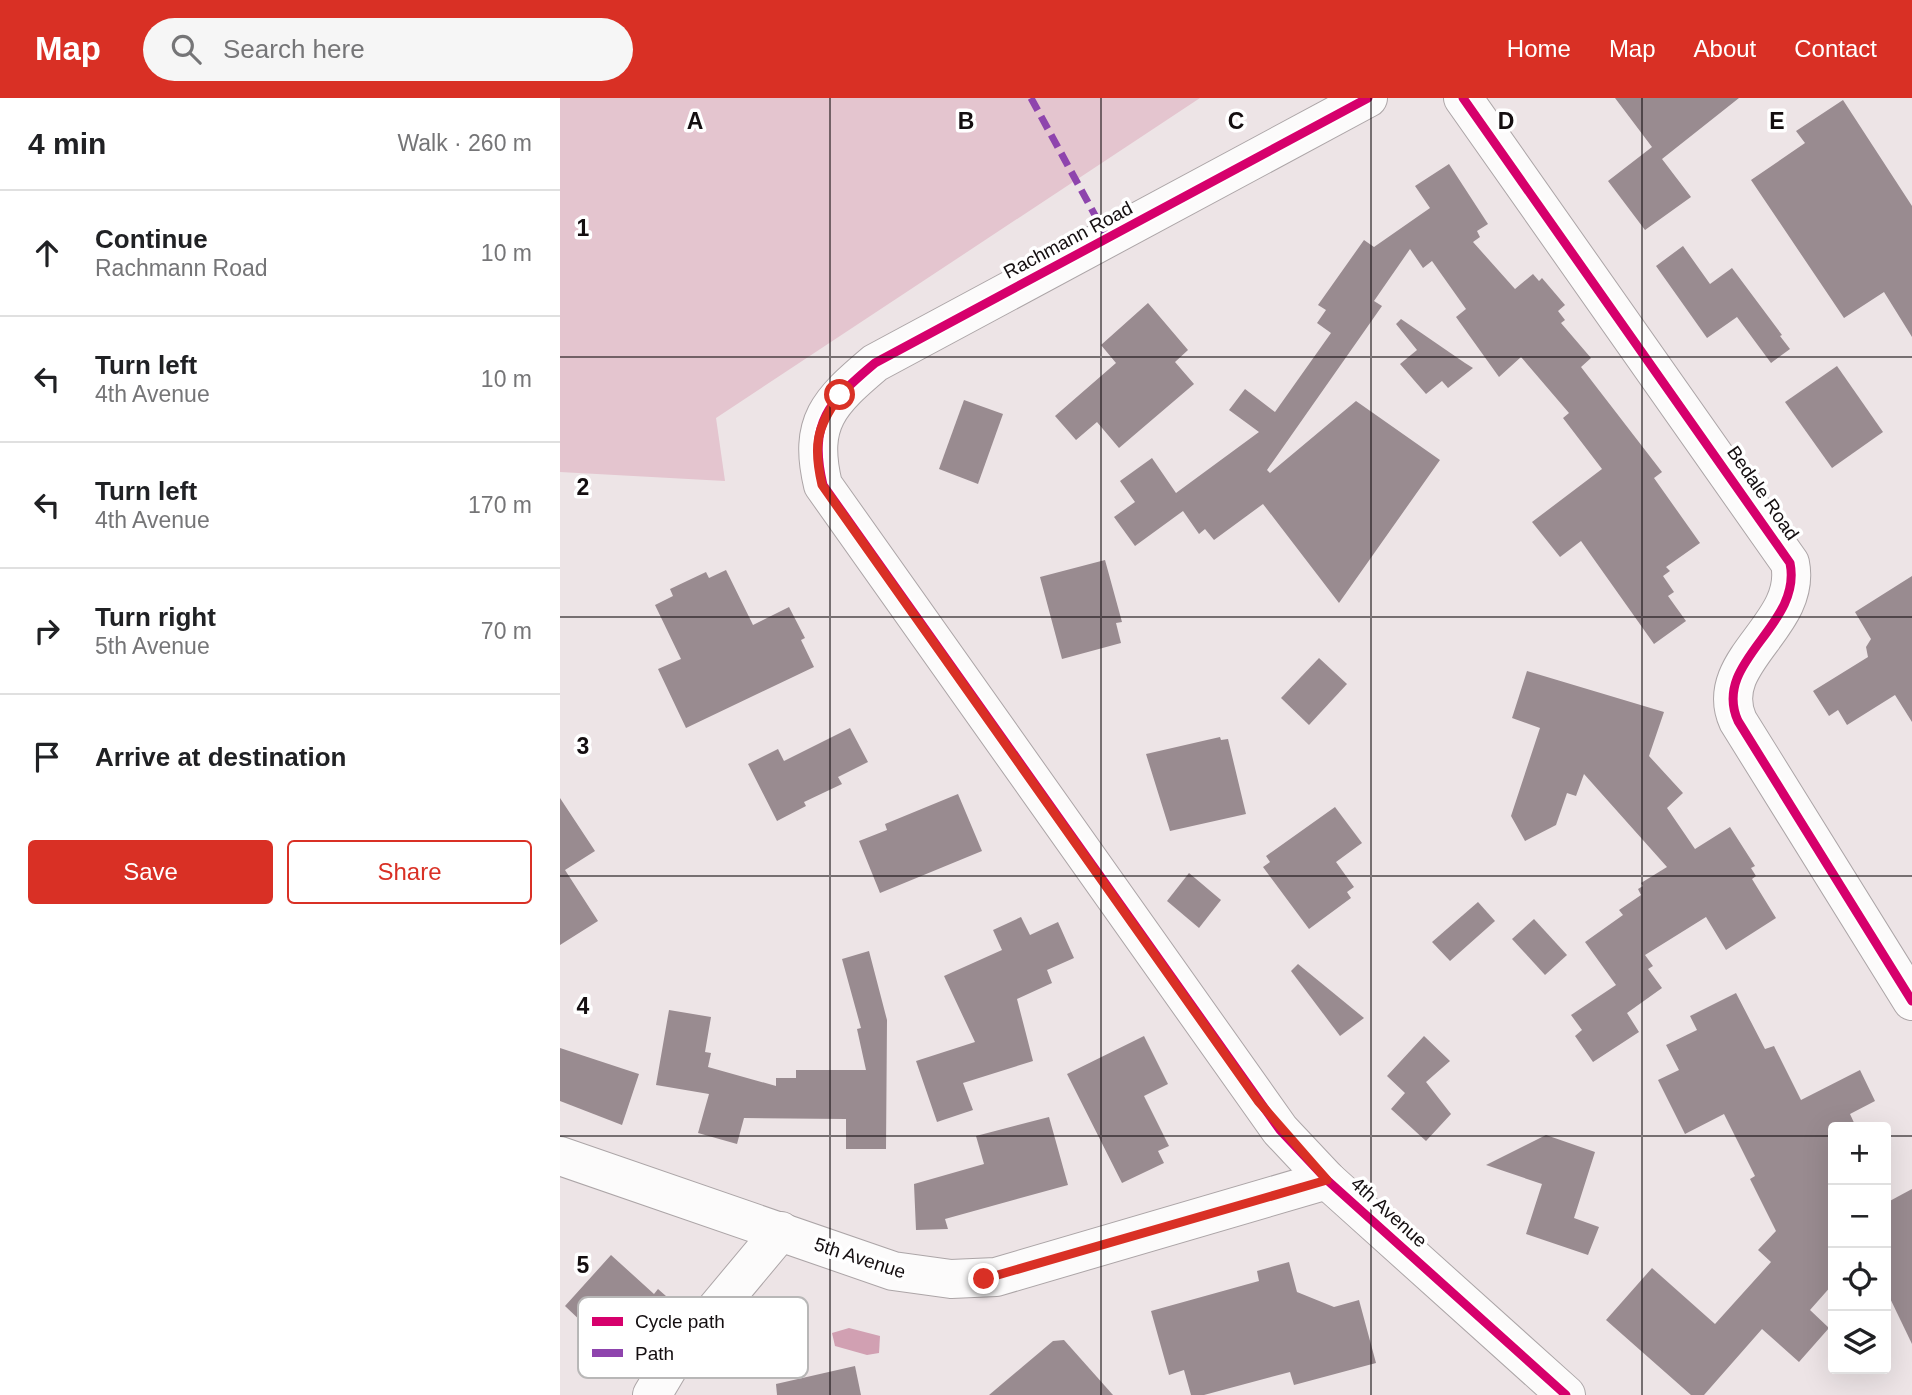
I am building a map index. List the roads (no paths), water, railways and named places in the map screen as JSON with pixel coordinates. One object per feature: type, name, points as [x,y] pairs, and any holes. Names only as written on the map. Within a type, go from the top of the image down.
[{"type":"street","name":"Rachmann Road","points":[[817,444],[831,406],[848,386],[875,363],[1368,98]]},
{"type":"street","name":"Bedale Road","points":[[1463,98],[1790,563],[1793,577],[1786,602],[1741,669],[1731,692],[1732,704],[1738,722],[1912,1002]]},
{"type":"street","name":"4th Avenue","points":[[817,444],[816,457],[822,485],[1258,1101],[1327,1180],[1566,1395]]},
{"type":"street","name":"5th Avenue","points":[[560,1156],[893,1271],[925,1278],[984,1279],[1327,1180]]},
{"type":"street","points":[[726,1297],[781,1231]]},
{"type":"street","points":[[653,1395],[663,1378]]}]
